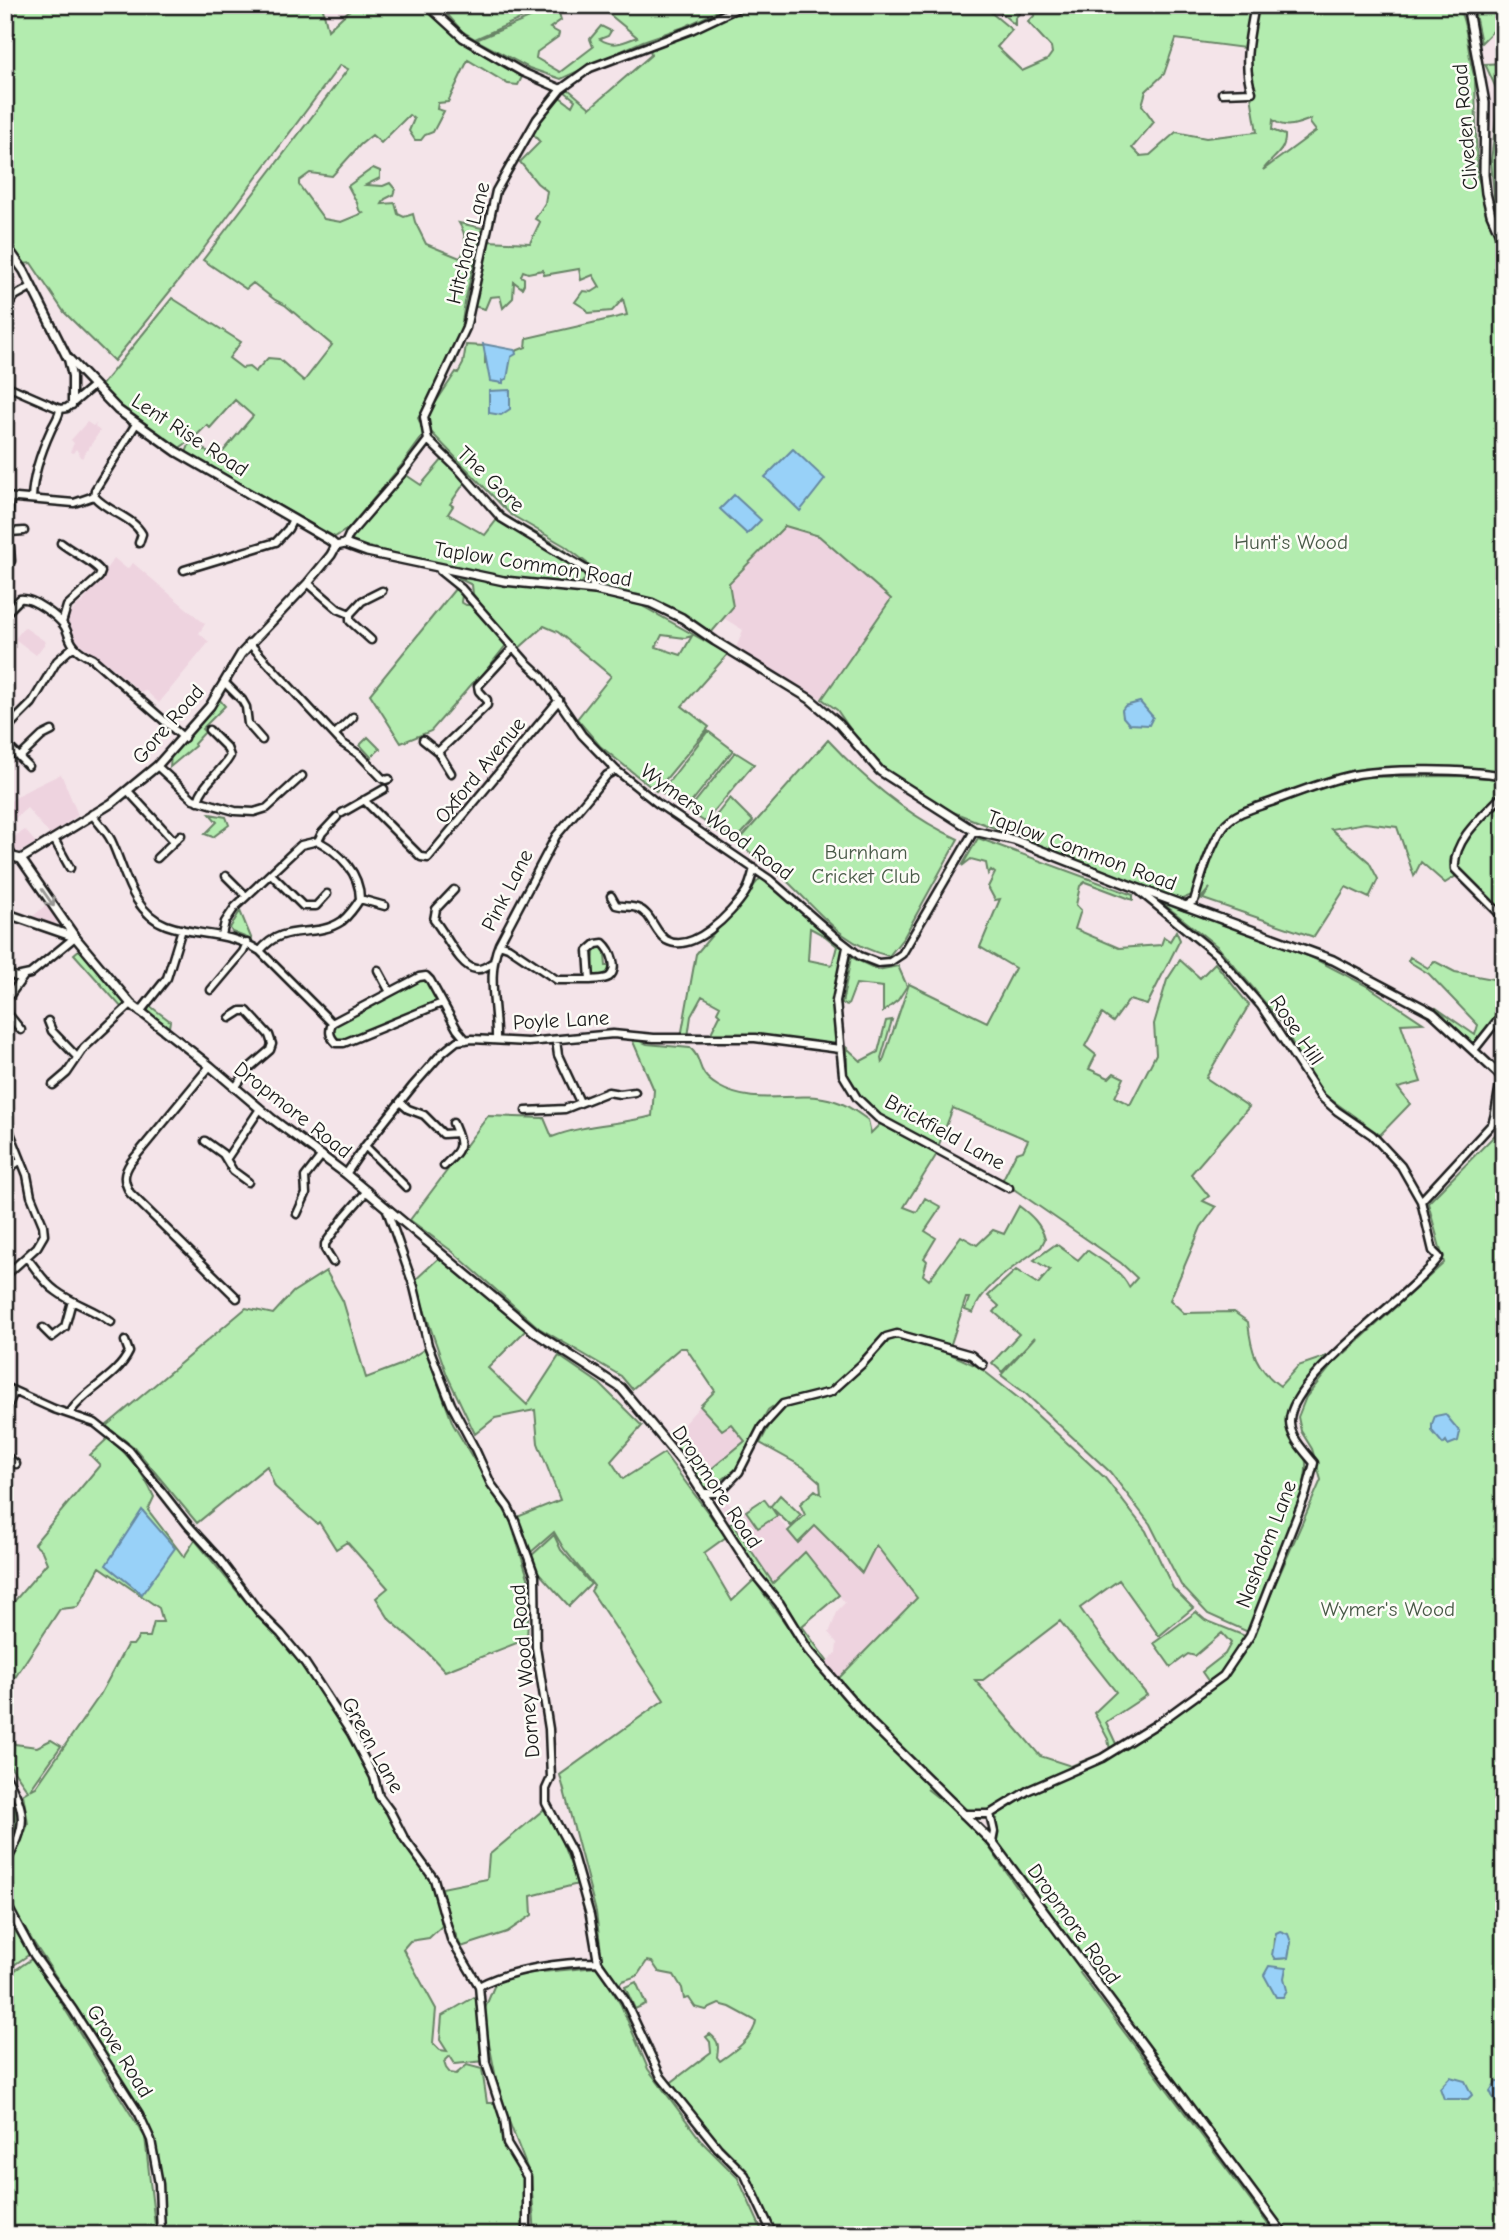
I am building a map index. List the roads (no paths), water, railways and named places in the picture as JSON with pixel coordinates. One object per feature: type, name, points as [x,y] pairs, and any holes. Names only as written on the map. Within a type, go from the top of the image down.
[{"type":"street","points":[[427,5],[463,38],[522,72],[561,89]]},
{"type":"street","name":"Hitcham Lane","points":[[428,440],[424,417],[466,328],[496,191],[537,119],[561,89],[590,68],[691,30],[744,5]]},
{"type":"street","points":[[1222,93],[1252,92],[1249,84],[1248,42],[1255,5]]},
{"type":"street","name":"Cliveden Road","points":[[1467,5],[1485,103],[1486,194],[1504,244]]},
{"type":"street","name":"Lent Rise Road","points":[[5,244],[17,260],[67,357],[93,386],[136,424],[177,452],[330,540],[336,546]]},
{"type":"street","points":[[5,310],[15,296],[31,286]]},
{"type":"street","points":[[67,357],[72,376],[72,405]]},
{"type":"street","points":[[5,385],[60,409],[72,405],[93,386]]},
{"type":"street","points":[[32,498],[39,459],[60,415],[60,409]]},
{"type":"street","points":[[136,424],[117,452],[94,496],[101,505],[138,527],[142,534],[139,543]]},
{"type":"street","points":[[336,546],[345,544],[349,535],[428,440]]},
{"type":"street","name":"The Gore","points":[[428,440],[460,471],[501,518],[587,570],[595,590]]},
{"type":"street","points":[[10,532],[7,525],[7,497],[74,503],[94,496]]},
{"type":"street","points":[[184,570],[276,542],[293,519]]},
{"type":"street","points":[[10,532],[24,531]]},
{"type":"street","points":[[10,532],[6,539],[10,547],[11,561]]},
{"type":"street","points":[[61,543],[73,554],[99,567],[101,572],[99,577],[67,606],[62,622]]},
{"type":"street","name":"Taplow Common Road","points":[[345,544],[367,552],[505,581],[595,590],[651,603],[682,618],[810,699],[839,724],[880,771],[974,831],[1014,840],[1343,965],[1433,1013],[1503,1078]]},
{"type":"street","name":"Gore Road","points":[[13,859],[54,839],[128,791],[157,766],[211,706],[249,643],[308,583],[336,546]]},
{"type":"street","name":"Wymers Wood Road","points":[[439,568],[461,588],[542,677],[582,736],[607,762],[657,803],[754,868],[860,956],[878,964],[890,962],[902,954],[974,831]]},
{"type":"street","points":[[308,583],[338,609],[349,614]]},
{"type":"street","points":[[349,614],[362,601],[382,591]]},
{"type":"street","points":[[5,614],[17,600],[32,600],[62,622],[74,646],[100,665],[184,738]]},
{"type":"street","points":[[349,614],[350,621],[372,640]]},
{"type":"street","points":[[249,643],[342,743],[360,755],[382,779],[389,779]]},
{"type":"street","points":[[5,730],[32,703],[57,661],[74,646]]},
{"type":"street","points":[[438,752],[487,705],[487,700],[478,691],[478,686],[513,648]]},
{"type":"street","points":[[225,683],[242,700],[246,707],[248,724],[262,740]]},
{"type":"street","name":"Oxford Avenue","points":[[364,800],[425,858],[432,856],[559,700]]},
{"type":"street","points":[[334,734],[353,717]]},
{"type":"street","points":[[198,801],[207,782],[226,765],[230,756],[227,748],[209,730]]},
{"type":"street","points":[[20,757],[42,736],[52,731]]},
{"type":"street","points":[[423,740],[438,752],[451,773]]},
{"type":"street","points":[[6,747],[28,766]]},
{"type":"street","points":[[607,762],[607,775]]},
{"type":"street","points":[[157,766],[183,792],[198,801],[235,811],[254,812],[267,808],[302,776]]},
{"type":"street","name":"Pink Lane","points":[[496,1040],[492,963],[499,944],[536,869],[556,836],[607,775],[616,770]]},
{"type":"street","points":[[1185,905],[1194,901],[1223,826],[1230,819],[1255,808],[1329,781],[1356,775],[1464,772],[1504,776]]},
{"type":"street","points":[[318,841],[322,833],[340,815],[384,789]]},
{"type":"street","points":[[128,791],[174,841]]},
{"type":"street","points":[[1504,794],[1465,836],[1454,859],[1455,869],[1499,913],[1504,922]]},
{"type":"street","points":[[92,814],[111,841],[124,876],[153,918],[165,925],[222,935],[247,943],[260,951],[332,1023]]},
{"type":"street","points":[[158,858],[181,835]]},
{"type":"street","points":[[54,839],[70,864]]},
{"type":"street","points":[[222,935],[225,922],[247,896],[301,845],[318,841],[327,846],[355,874],[359,882],[360,899],[342,920],[324,929],[282,934],[268,941],[260,951]]},
{"type":"street","points":[[5,844],[13,859]]},
{"type":"street","name":"Dropmore Road","points":[[13,859],[75,937],[140,1012],[367,1191],[536,1333],[621,1388],[684,1464],[808,1650],[872,1724],[992,1842],[1284,2235]]},
{"type":"street","points":[[611,896],[616,905],[637,908],[646,914],[666,940],[678,944],[690,943],[699,938],[747,892],[754,868]]},
{"type":"street","points":[[271,874],[303,906],[316,905],[327,894]]},
{"type":"street","points":[[226,876],[247,896]]},
{"type":"street","name":"Rose Hill","points":[[1134,887],[1216,954],[1261,1006],[1320,1096],[1372,1135],[1401,1166],[1421,1201]]},
{"type":"street","points":[[454,890],[436,909],[434,920],[461,961],[480,969],[492,963]]},
{"type":"street","points":[[360,899],[385,906]]},
{"type":"street","points":[[5,913],[75,937],[30,974],[16,977],[5,972]]},
{"type":"street","points":[[60,931],[67,926]]},
{"type":"street","points":[[140,1012],[167,978],[182,929]]},
{"type":"street","points":[[211,990],[243,952],[247,943]]},
{"type":"street","points":[[499,944],[508,947],[557,980],[590,980],[606,979],[614,968],[611,951],[603,943],[596,944],[588,951],[590,980]]},
{"type":"street","name":"Brickfield Lane","points":[[847,947],[836,1001],[843,1075],[857,1098],[878,1118],[1009,1188]]},
{"type":"street","points":[[378,970],[390,992]]},
{"type":"street","points":[[20,1030],[8,1014],[7,999],[24,976]]},
{"type":"street","points":[[442,1003],[344,1043],[336,1042],[329,1030],[332,1023],[419,977],[426,976],[466,1040]]},
{"type":"street","points":[[52,1085],[67,1073],[77,1057],[131,1004]]},
{"type":"street","points":[[230,1018],[241,1011],[247,1011],[270,1035],[272,1044],[270,1050],[248,1069],[235,1088]]},
{"type":"street","points":[[1474,1050],[1504,1012]]},
{"type":"street","points":[[48,1021],[52,1031],[77,1057]]},
{"type":"street","points":[[346,1174],[400,1102],[441,1054],[457,1041],[457,1029]]},
{"type":"street","name":"Poyle Lane","points":[[457,1041],[556,1041],[613,1034],[654,1038],[755,1038],[840,1049]]},
{"type":"street","points":[[556,1041],[558,1055],[580,1102]]},
{"type":"street","points":[[210,1066],[131,1162],[125,1172],[124,1182],[130,1193],[237,1298]]},
{"type":"street","points":[[1421,1201],[1492,1124],[1498,1110],[1499,1087],[1503,1078]]},
{"type":"street","points":[[526,1111],[565,1109],[608,1093],[635,1092]]},
{"type":"street","points":[[400,1102],[408,1109],[424,1115],[443,1134],[457,1133]]},
{"type":"street","points":[[226,1158],[260,1109]]},
{"type":"street","points":[[5,1120],[27,1175],[44,1236],[37,1247],[6,1273]]},
{"type":"street","points":[[444,1166],[460,1148],[461,1143],[453,1123]]},
{"type":"street","points":[[205,1141],[226,1158],[233,1171],[248,1182]]},
{"type":"street","points":[[365,1146],[406,1187]]},
{"type":"street","points":[[297,1214],[306,1194],[305,1178],[321,1155]]},
{"type":"street","points":[[5,1171],[21,1160]]},
{"type":"street","points":[[333,1262],[325,1244],[367,1191]]},
{"type":"street","name":"Nashdom Lane","points":[[990,1814],[1030,1790],[1102,1758],[1223,1676],[1250,1636],[1306,1493],[1314,1462],[1298,1443],[1290,1422],[1293,1410],[1308,1384],[1328,1362],[1439,1257],[1433,1251],[1421,1201]]},
{"type":"street","name":"Dorney Wood Road","points":[[387,1210],[398,1237],[428,1345],[451,1404],[491,1484],[515,1521],[535,1577],[536,1647],[550,1729],[551,1778],[546,1789],[546,1803],[572,1852],[590,1915],[598,1962],[625,2000],[661,2077],[718,2148],[746,2175],[773,2235]]},
{"type":"street","points":[[398,1237],[411,1229]]},
{"type":"street","points":[[26,1257],[54,1290],[100,1313],[111,1322]]},
{"type":"street","points":[[43,1328],[52,1337],[65,1327],[72,1301]]},
{"type":"street","points":[[710,1503],[739,1472],[762,1427],[783,1404],[831,1392],[886,1338],[897,1334],[971,1355],[982,1365]]},
{"type":"street","points":[[69,1414],[77,1401],[113,1374],[124,1362],[129,1352],[125,1341]]},
{"type":"street","name":"Green Lane","points":[[5,1387],[95,1423],[129,1450],[188,1525],[220,1560],[260,1614],[281,1634],[304,1663],[351,1733],[374,1777],[379,1796],[404,1838],[434,1879],[452,1939],[479,1986],[486,2063],[504,2118],[508,2144],[527,2177],[527,2235]]},
{"type":"street","points":[[5,1412],[14,1392]]},
{"type":"street","points":[[5,1455],[16,1464]]},
{"type":"street","points":[[704,1493],[719,1493]]},
{"type":"street","points":[[5,1774],[23,1807],[23,1822],[5,1864]]},
{"type":"street","points":[[963,1814],[990,1814],[994,1832],[992,1842]]},
{"type":"street","name":"Grove Road","points":[[5,1901],[34,1955],[74,2010],[139,2114],[151,2140],[159,2184],[161,2235]]},
{"type":"street","points":[[479,1986],[498,1976],[581,1962],[598,1962]]},
{"type":"water","points":[[483,344],[515,350],[507,379],[503,380],[503,383],[490,381]]},
{"type":"water","points":[[510,390],[510,409],[501,415],[489,413],[489,391]]},
{"type":"water","points":[[793,449],[825,479],[800,511],[765,477]]},
{"type":"water","points":[[734,495],[761,520],[747,534],[720,509]]},
{"type":"water","points":[[1140,702],[1153,717],[1149,725],[1129,724],[1123,717],[1122,710],[1125,706]]},
{"type":"water","points":[[1445,1414],[1460,1432],[1458,1441],[1448,1445],[1446,1441],[1443,1444],[1432,1431],[1435,1416]]},
{"type":"water","points":[[142,1510],[175,1548],[142,1594],[106,1565]]},
{"type":"water","points":[[1280,1931],[1288,1934],[1291,1942],[1288,1958],[1275,1959],[1272,1955],[1276,1933]]},
{"type":"water","points":[[1269,1966],[1286,1968],[1284,1978],[1287,1990],[1283,1997],[1276,1997],[1264,1975]]},
{"type":"water","points":[[1450,2077],[1465,2081],[1472,2095],[1468,2099],[1444,2099],[1440,2088]]},
{"type":"water","points":[[1496,2082],[1504,2082],[1504,2105],[1497,2106],[1490,2091]]},
{"type":"park label","name":"Hunt's Wood","points":[[1291,542]]},
{"type":"park label","name":"Burnham Cricket Club","points":[[866,864]]},
{"type":"park label","name":"Wymer's Wood","points":[[1388,1609]]}]
